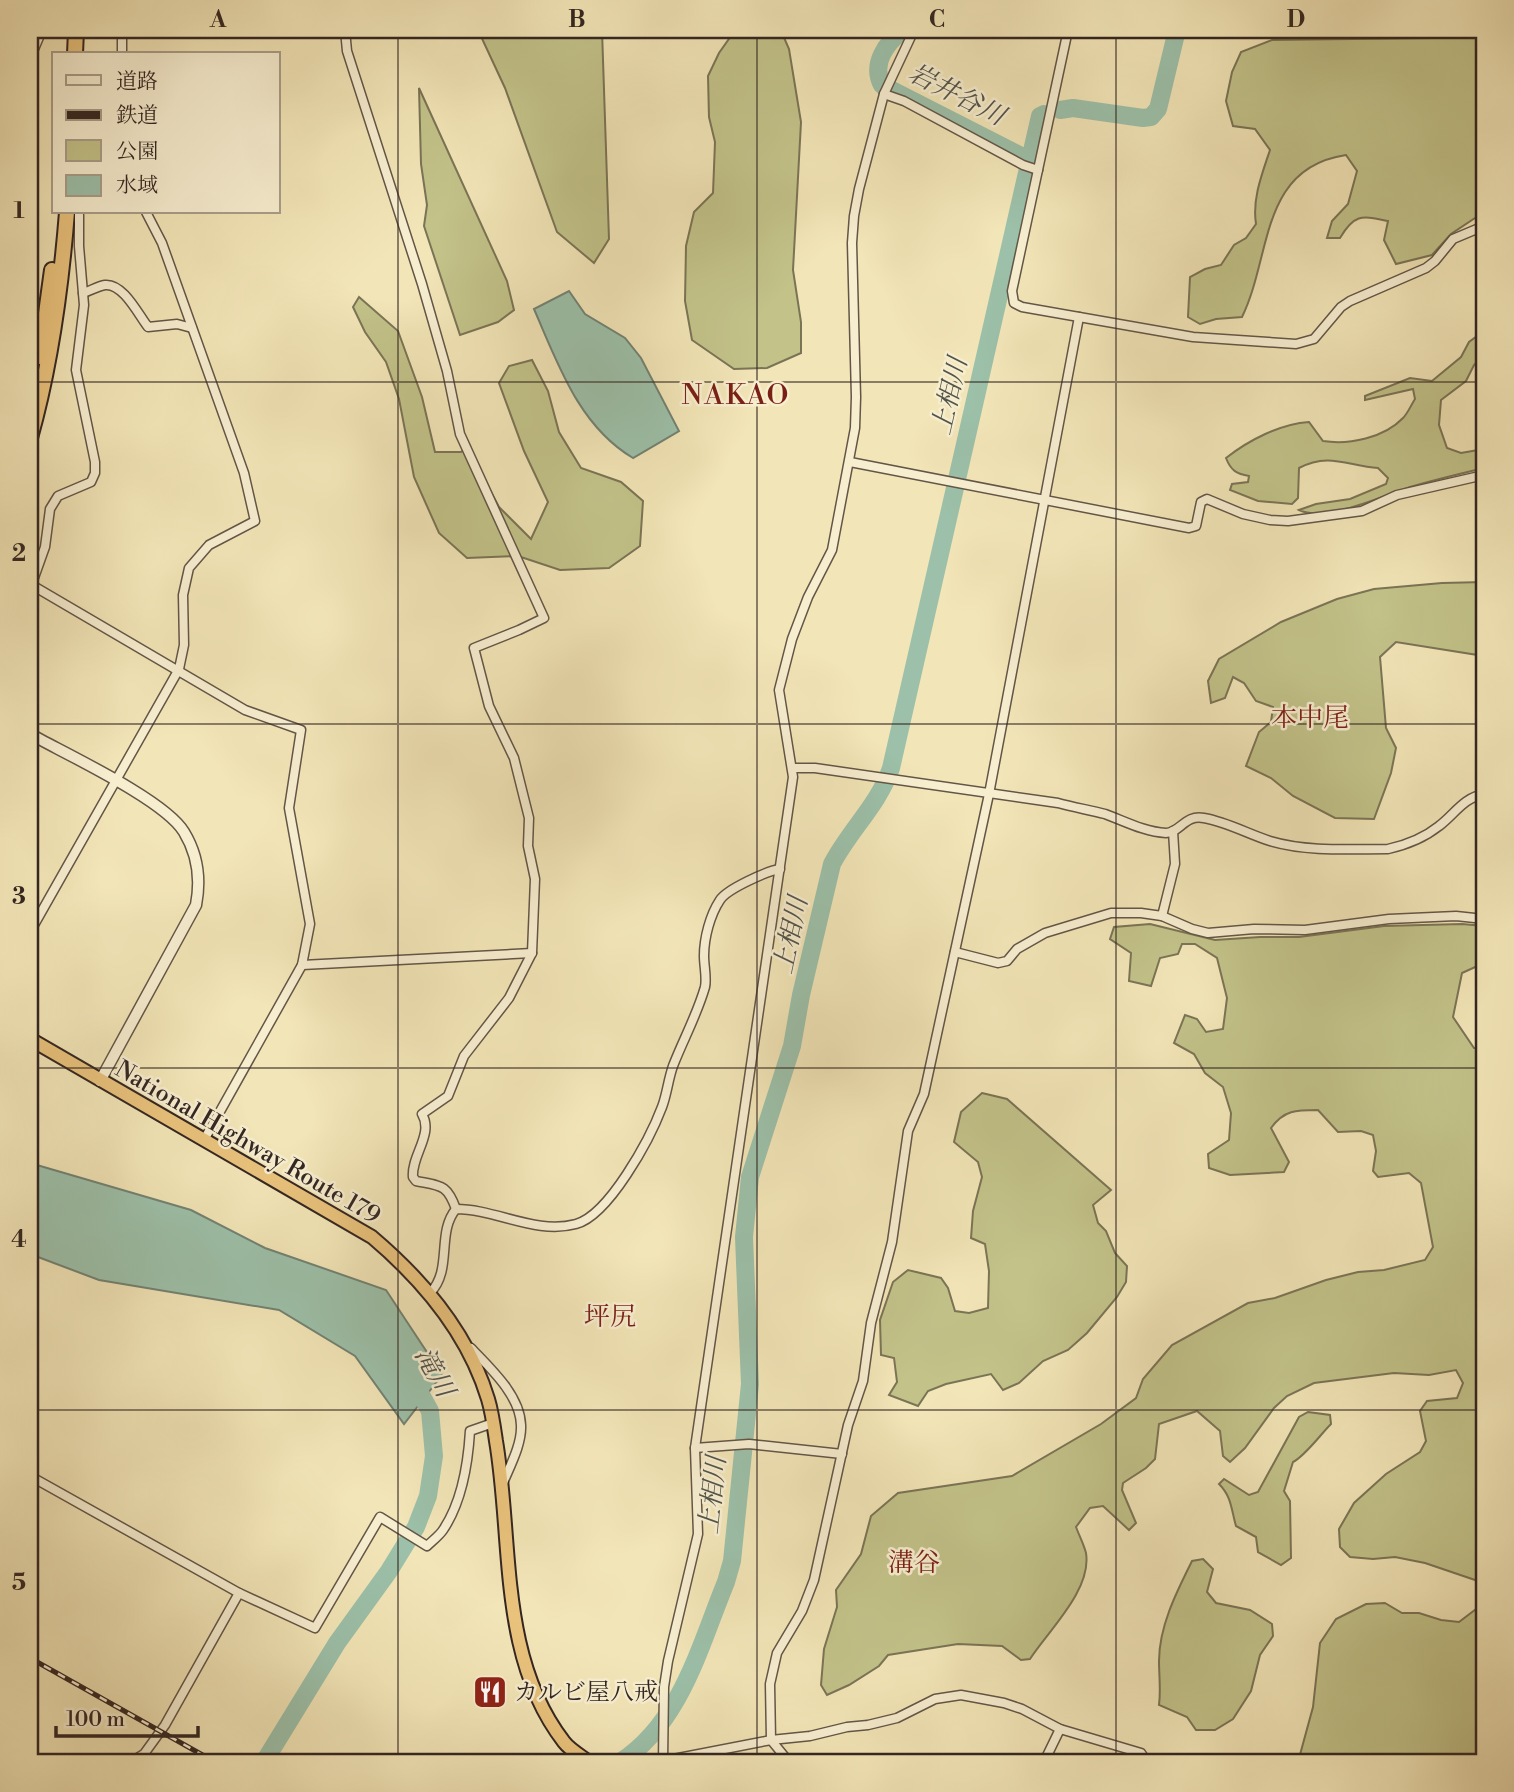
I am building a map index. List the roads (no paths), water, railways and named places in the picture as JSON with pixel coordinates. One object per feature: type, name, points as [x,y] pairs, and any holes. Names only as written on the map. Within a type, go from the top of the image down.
[{"type":"highway","points":[[65,52],[66,30]]},
{"type":"highway","points":[[75,52],[76,30]]},
{"type":"highway","points":[[30,428],[57,214]]},
{"type":"highway","points":[[30,438],[45,380],[73,214]]},
{"type":"highway","name":"National Highway Route 179","points":[[30,1039],[372,1237],[402,1262],[430,1293],[465,1341],[488,1399],[503,1483],[513,1613],[524,1664],[545,1712],[565,1744],[589,1762]]},
{"type":"street","points":[[30,56],[41,30]]},
{"type":"street","points":[[122,30],[122,52]]},
{"type":"street","points":[[345,30],[347,51],[447,371],[460,434],[544,618],[474,648],[489,706],[514,758],[529,818],[528,846],[535,879],[532,953],[509,998],[464,1055],[448,1096],[422,1114],[426,1123],[425,1132],[412,1170],[413,1177],[416,1181],[446,1188],[456,1209]]},
{"type":"street","points":[[914,30],[886,90],[859,189],[852,243],[856,397],[850,463],[832,550],[808,597],[792,639],[779,690],[793,768],[695,1448],[698,1534],[668,1661],[663,1715],[663,1762],[771,1740],[881,1722],[897,1718],[935,1699],[961,1695],[975,1696],[1022,1709],[1060,1729],[1141,1753],[1147,1762]]},
{"type":"street","points":[[1068,30],[1035,170],[1012,298],[1014,303],[1022,307],[1193,337],[1296,344],[1308,342],[1314,339],[1350,300],[1426,268],[1453,239],[1484,226]]},
{"type":"street","points":[[886,90],[1035,170]]},
{"type":"street","points":[[73,214],[84,305],[76,370],[95,462],[95,474],[91,482],[58,496],[50,509],[46,547],[30,586],[245,709],[301,730],[289,808],[310,924],[302,965],[204,1140]]},
{"type":"street","points":[[30,932],[178,669],[184,645],[183,595],[189,568],[209,545],[255,521],[244,473],[162,243],[147,214]]},
{"type":"street","points":[[83,293],[103,285],[114,286],[148,327],[177,324],[192,328]]},
{"type":"street","points":[[789,1762],[771,1740],[770,1684],[777,1653],[802,1611],[814,1580],[848,1425],[863,1381],[871,1323],[891,1249],[908,1131],[924,1094],[989,794],[1079,317]]},
{"type":"street","points":[[850,463],[1189,528],[1196,526],[1201,502],[1207,499],[1243,514],[1289,521],[1362,511],[1397,495],[1484,475]]},
{"type":"street","points":[[30,734],[159,807],[183,830],[197,857],[199,886],[196,905],[100,1081]]},
{"type":"street","points":[[793,768],[815,768],[884,777],[1079,808],[1167,833],[1191,818],[1202,817],[1280,843],[1303,847],[1388,849],[1424,836],[1442,825],[1458,807],[1473,796],[1484,794]]},
{"type":"street","points":[[1162,916],[1175,864],[1173,831]]},
{"type":"street","points":[[456,1209],[559,1228],[579,1224],[609,1201],[663,1105],[672,1068],[706,985],[705,936],[720,900],[729,891],[780,869]]},
{"type":"street","points":[[955,952],[998,962],[1007,961],[1017,949],[1045,933],[1111,913],[1162,916],[1192,929],[1220,933],[1254,929],[1305,930],[1389,919],[1457,916],[1484,919]]},
{"type":"street","points":[[302,965],[532,953]]},
{"type":"street","points":[[430,1293],[440,1280],[446,1234],[452,1213],[456,1209]]},
{"type":"street","points":[[465,1341],[496,1374],[516,1404],[522,1425],[503,1483]]},
{"type":"street","points":[[30,1476],[239,1593],[315,1628],[380,1517],[428,1546],[443,1530],[457,1500],[468,1460],[470,1431],[493,1423]]},
{"type":"street","points":[[695,1448],[749,1444],[842,1454]]},
{"type":"street","points":[[131,1762],[144,1754],[164,1725],[239,1593]]},
{"type":"street","points":[[1044,1762],[1060,1729]]},
{"type":"water","points":[[569,291],[585,314],[625,338],[641,358],[679,431],[633,458],[614,445],[584,411],[562,372],[534,309]]},
{"type":"water","points":[[30,1163],[191,1210],[265,1248],[386,1290],[442,1375],[404,1424],[355,1356],[279,1310],[99,1280],[30,1254]]},
{"type":"waterway","name":"岩井谷川","points":[[903,30],[882,54],[878,69],[882,85],[1029,160]]},
{"type":"waterway","name":"上相川","points":[[1060,110],[1073,108],[1151,117],[1158,109],[1177,30]]},
{"type":"waterway","name":"上相川","points":[[620,1762],[641,1746],[673,1705],[697,1656],[732,1561],[750,1384],[744,1237],[750,1177],[792,1046],[801,995],[832,864],[879,794],[891,768],[1040,116],[1044,114]]},
{"type":"waterway","name":"滝川","points":[[264,1762],[337,1643],[389,1571],[416,1527],[428,1496],[434,1456],[430,1411],[411,1377]]},
{"type":"railway","points":[[30,1658],[215,1762]]},
{"type":"place","name":"カルビ屋八戒","points":[[490,1692]]},
{"type":"district","name":"NAKAO","points":[[736,394]]},
{"type":"district","name":"本中尾","points":[[1310,717]]},
{"type":"district","name":"坪尻","points":[[610,1316]]},
{"type":"district","name":"溝谷","points":[[914,1562]]}]
